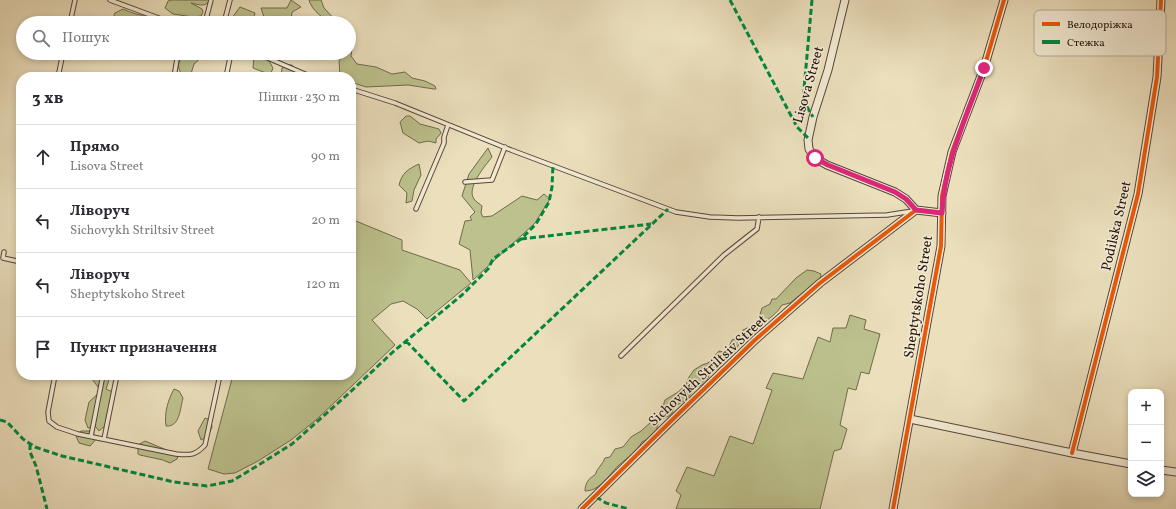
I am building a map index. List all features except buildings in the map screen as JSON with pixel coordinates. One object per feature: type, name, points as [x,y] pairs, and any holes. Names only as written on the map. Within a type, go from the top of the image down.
[{"type":"street","name":"Lisova Street","points":[[845,0],[828,70],[812,117],[808,140],[809,148],[815,158],[841,171],[895,192],[906,199],[916,210]]},
{"type":"street","name":"Sheptytskoho Street","points":[[893,509],[941,246],[942,196],[952,152],[984,68],[1004,0]]},
{"type":"street","name":"Podilska Street","points":[[1160,10],[1161,0]]},
{"type":"street","name":"Podilska Street","points":[[1072,454],[1138,194],[1157,77],[1158,56]]},
{"type":"street","points":[[916,210],[942,213]]},
{"type":"street","name":"Sichovykh Striltsiv Street","points":[[582,509],[755,340],[820,282],[916,210]]},
{"type":"street","points":[[910,418],[1072,454],[1128,463]]},
{"type":"street","points":[[1164,470],[1176,472]]},
{"type":"lane","points":[[71,16],[75,0]]},
{"type":"lane","points":[[110,0],[153,16]]},
{"type":"lane","points":[[207,16],[211,0]]},
{"type":"lane","points":[[226,16],[230,0]]},
{"type":"lane","points":[[59,72],[62,60]]},
{"type":"lane","points":[[175,72],[177,60]]},
{"type":"lane","points":[[227,72],[230,60]]},
{"type":"lane","points":[[272,60],[298,72]]},
{"type":"lane","points":[[356,91],[395,103],[448,125],[676,212],[710,217],[760,217],[887,215],[916,210]]},
{"type":"lane","points":[[416,210],[444,143],[444,137],[448,125]]},
{"type":"lane","points":[[465,182],[492,180],[505,147]]},
{"type":"lane","points":[[621,356],[724,255],[757,229],[760,217]]},
{"type":"lane","points":[[4,252],[3,258],[16,261]]},
{"type":"lane","points":[[54,380],[48,412],[50,421],[57,427],[104,439],[176,454],[190,455],[198,452],[205,445],[219,380]]},
{"type":"lane","points":[[91,436],[102,380]]},
{"type":"lane","points":[[104,439],[116,380]]},
{"type":"green space","points":[[209,0],[203,5],[191,3],[202,9],[203,12],[201,16],[173,14],[165,8],[168,1]]},
{"type":"green space","points":[[291,0],[301,7],[292,12],[292,16],[264,16],[261,8],[287,8]]},
{"type":"green space","points":[[309,0],[321,0],[324,8],[331,16],[321,16],[310,4]]},
{"type":"green space","points":[[240,7],[255,13],[254,16],[233,16]]},
{"type":"green space","points":[[123,9],[142,16],[114,16],[115,13]]},
{"type":"green space","points":[[180,60],[199,60],[194,64],[192,72],[180,72],[179,63]]},
{"type":"green space","points":[[254,60],[268,60],[273,68],[271,72],[263,72],[253,68]]},
{"type":"green space","points":[[354,60],[357,64],[376,67],[392,74],[405,72],[412,78],[425,81],[435,86],[436,89],[408,85],[366,87],[356,84],[356,72],[340,72],[339,61]]},
{"type":"green space","points":[[286,65],[292,65],[297,72],[282,72],[282,68]]},
{"type":"green space","points":[[406,116],[410,116],[420,124],[439,129],[441,133],[436,139],[436,143],[428,141],[419,143],[403,133],[400,122]]},
{"type":"green space","points":[[488,148],[492,157],[477,177],[472,189],[474,199],[482,206],[481,213],[483,217],[492,216],[522,196],[537,200],[544,194],[550,199],[535,223],[473,280],[470,250],[459,244],[465,221],[472,220],[470,217],[475,212],[462,196],[469,174]]},
{"type":"green space","points":[[419,164],[421,175],[414,190],[412,201],[406,203],[407,193],[399,185],[400,181],[406,172]]},
{"type":"green space","points":[[356,221],[402,240],[402,250],[460,270],[471,283],[427,319],[417,309],[403,301],[391,304],[372,320],[395,345],[316,420],[291,440],[258,461],[235,473],[224,474],[208,469],[232,380],[356,380]]},
{"type":"green space","points":[[807,270],[821,274],[820,279],[790,303],[782,305],[773,315],[762,322],[759,318],[762,308],[770,304],[772,299],[776,299],[796,278]]},
{"type":"green space","points":[[850,315],[866,320],[864,329],[880,334],[869,374],[861,372],[856,390],[848,388],[840,425],[847,429],[841,449],[834,451],[820,509],[676,509],[681,495],[676,491],[687,467],[714,476],[730,436],[753,444],[772,390],[766,388],[773,373],[803,379],[818,337],[830,342],[833,328],[846,328]]},
{"type":"green space","points":[[747,328],[754,330],[754,333],[749,338],[740,342],[732,354],[719,368],[710,373],[706,383],[695,388],[687,399],[674,407],[671,415],[660,421],[656,432],[642,442],[635,451],[598,487],[585,491],[588,481],[595,475],[605,458],[610,457],[615,449],[623,447],[631,437],[641,431],[661,413],[665,400],[686,385],[694,370],[708,363],[719,351],[724,352],[728,349],[732,340],[739,336],[743,330]]},
{"type":"green space","points":[[93,380],[109,380],[106,389],[115,393],[106,425],[99,431],[95,426],[88,428],[85,420],[89,402],[101,391]]},
{"type":"green space","points":[[174,389],[179,391],[183,398],[177,420],[171,426],[166,426],[167,407]]},
{"type":"green space","points":[[205,418],[211,420],[212,427],[208,436],[201,440],[198,431]]},
{"type":"green space","points":[[81,431],[91,431],[97,438],[90,446],[79,443],[76,436]]},
{"type":"green space","points":[[145,441],[176,454],[178,456],[177,459],[170,463],[138,454],[138,445]]},
{"type":"marked path","points":[[730,0],[797,127],[808,138]]},
{"type":"marked path","points":[[812,0],[803,100],[813,117]]},
{"type":"marked path","points":[[0,420],[7,422],[23,439],[35,447],[62,456],[174,482],[207,486],[232,481],[292,444],[394,351],[462,295],[488,269],[493,259],[521,239],[536,224],[549,202],[552,187],[553,165]]},
{"type":"marked path","points":[[406,341],[464,401],[668,209]]},
{"type":"marked path","points":[[521,239],[651,224]]},
{"type":"marked path","points":[[30,444],[30,452],[36,466],[47,509]]},
{"type":"marked path","points":[[596,497],[606,503],[629,509]]},
{"type":"cycle path","points":[[893,509],[941,246],[942,196],[952,152],[984,68],[1004,0]]},
{"type":"cycle path","points":[[1160,10],[1161,0]]},
{"type":"cycle path","points":[[1072,453],[1138,194],[1157,77],[1158,56]]},
{"type":"cycle path","points":[[582,509],[755,340],[820,283],[916,210],[942,213]]},
{"type":"route","points":[[815,158],[828,165],[895,192],[906,199],[916,210],[942,213],[942,196],[952,152],[969,111],[984,68]]}]
